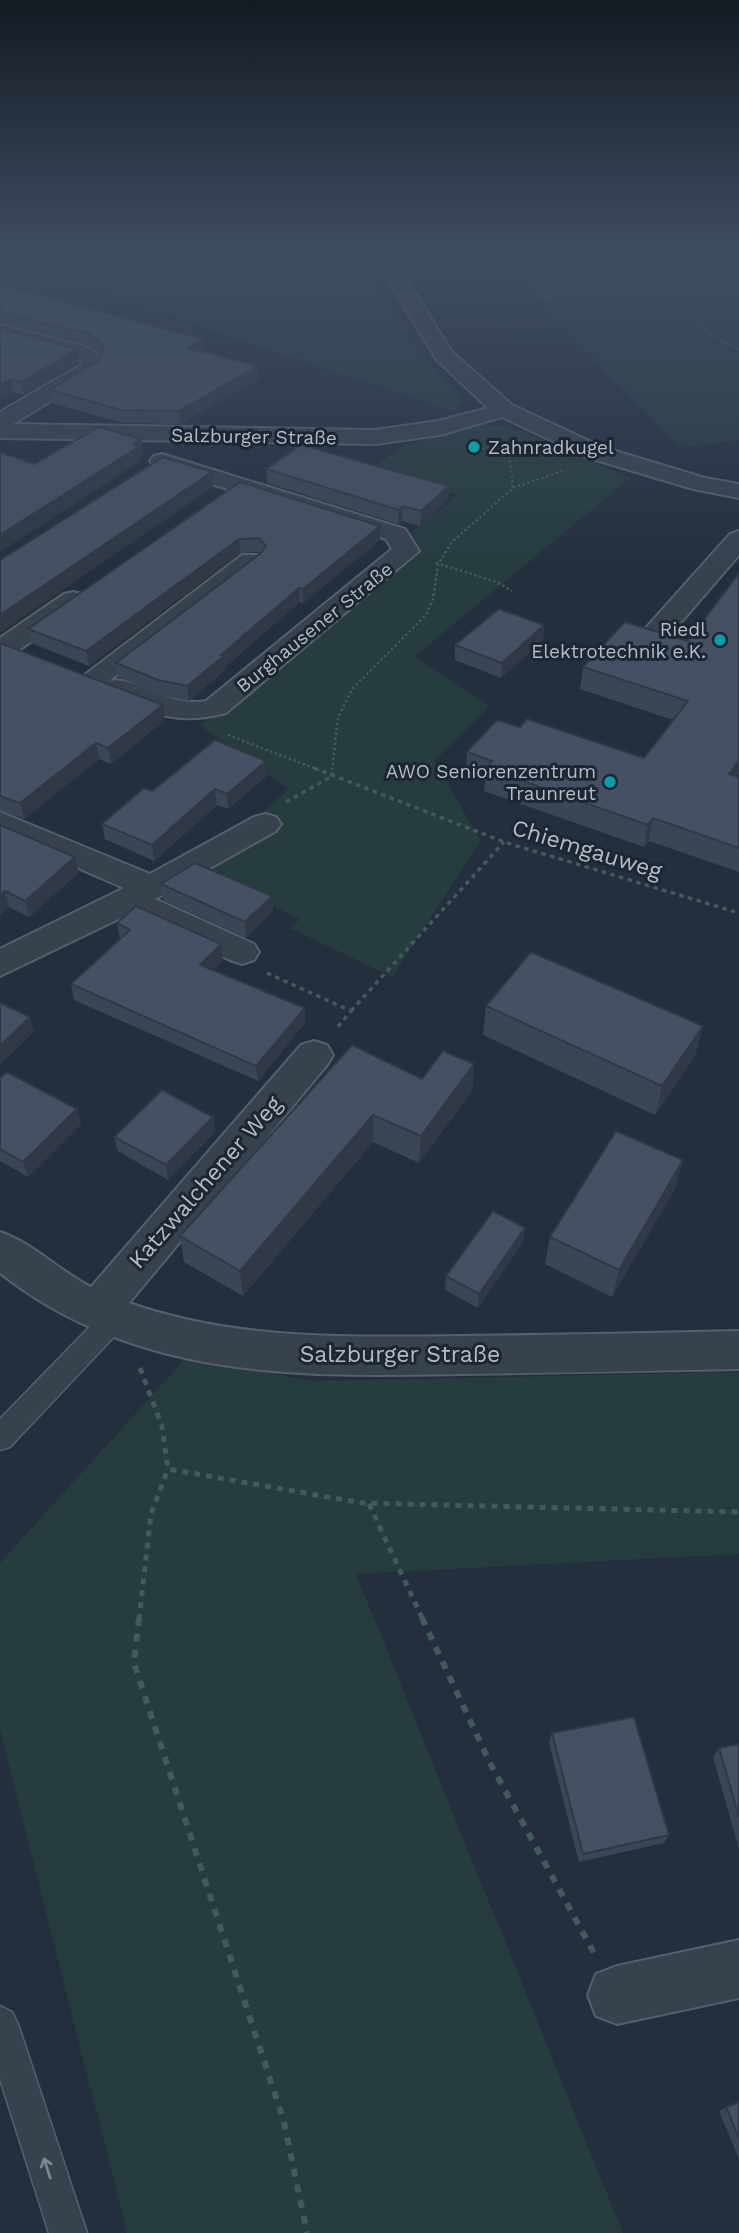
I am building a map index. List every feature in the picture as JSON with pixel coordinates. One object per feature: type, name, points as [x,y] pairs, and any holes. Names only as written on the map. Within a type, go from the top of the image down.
[{"type":"street","points":[[0,430],[5,418],[91,368],[93,359]]},
{"type":"street","points":[[448,359],[505,410],[609,458],[701,484],[739,491]]},
{"type":"street","name":"Salzburger Straße","points":[[0,430],[179,435],[386,436],[440,429],[505,410]]},
{"type":"street","points":[[139,476],[175,452],[179,435]]},
{"type":"street","name":"Burghausener Straße","points":[[162,461],[396,534],[406,551],[216,707],[196,714]]},
{"type":"street","points":[[216,500],[238,484]]},
{"type":"street","points":[[654,636],[739,539]]},
{"type":"street","points":[[196,714],[176,712],[80,675],[251,560]]},
{"type":"street","points":[[12,649],[95,585]]},
{"type":"street","points":[[0,822],[140,893],[242,952]]},
{"type":"street","points":[[0,964],[140,893],[265,824]]},
{"type":"street","name":"Katzwalchener Weg","points":[[116,1317],[314,1055]]},
{"type":"street","name":"Salzburger Straße","points":[[0,1249],[56,1290],[116,1317],[223,1346],[324,1357],[739,1350]]},
{"type":"street","points":[[617,1995],[739,1969]]},
{"type":"lane","points":[[0,1438],[116,1317]]},
{"type":"lane","points":[[0,2024],[68,2233]]},
{"type":"path","points":[[505,410],[513,488]]},
{"type":"path","points":[[482,447],[508,447]]},
{"type":"path","points":[[265,824],[271,810],[332,777],[331,747],[338,711],[358,679],[429,609],[438,564],[458,537],[513,488],[557,472],[602,463],[609,458]]},
{"type":"path","points":[[406,551],[497,582],[512,591]]},
{"type":"path","name":"Chiemgauweg","points":[[196,714],[208,727],[504,842],[739,912]]},
{"type":"path","points":[[314,1055],[504,842]]},
{"type":"path","points":[[242,952],[245,964],[351,1011]]},
{"type":"path","points":[[116,1317],[129,1338],[162,1426],[167,1469],[151,1514],[134,1663],[284,2122],[307,2233]]},
{"type":"path","points":[[167,1469],[369,1504],[739,1512]]},
{"type":"path","points":[[369,1504],[490,1763],[617,1995]]},
{"type":"green space","points":[[298,359],[427,359],[464,401],[453,412]]},
{"type":"green space","points":[[595,359],[739,359],[739,440],[680,448]]},
{"type":"green space","points":[[485,425],[513,427],[630,478],[414,657],[490,706],[434,761],[481,841],[392,977],[290,928],[300,919],[201,872],[288,789],[200,725],[411,553],[407,536],[458,495],[371,469],[404,445]]},
{"type":"green space","points":[[185,1359],[314,1381],[739,1372],[739,1554],[356,1574],[623,2233],[127,2233],[0,1729],[0,1563]]},
{"type":"building","points":[[0,359],[60,359],[22,382],[11,379],[0,385]]},
{"type":"building","points":[[232,359],[258,366],[179,411],[121,410],[50,390],[99,360]]},
{"type":"building","points":[[99,427],[141,439],[133,444],[140,446],[0,535],[0,452],[34,464]]},
{"type":"building","points":[[301,445],[449,486],[421,511],[403,506],[399,510],[266,469]]},
{"type":"building","points":[[163,457],[212,472],[0,615],[0,560]]},
{"type":"building","points":[[240,482],[380,526],[303,589],[299,588],[187,686],[158,680],[116,663],[261,553],[266,546],[259,538],[239,539],[86,651],[28,629]]},
{"type":"building","points":[[739,573],[739,760],[729,774],[739,777],[739,848],[653,818],[648,825],[486,768],[492,761],[467,752],[497,720],[520,727],[527,719],[644,758],[688,701],[583,667],[625,622],[688,641]]},
{"type":"building","points":[[499,609],[544,625],[502,663],[455,645]]},
{"type":"building","points":[[0,643],[163,705],[108,748],[96,743],[20,803],[0,796]]},
{"type":"building","points":[[215,740],[266,761],[227,794],[215,789],[152,845],[102,824],[144,788],[152,791]]},
{"type":"building","points":[[0,825],[75,857],[25,901],[5,891],[0,895]]},
{"type":"building","points":[[195,863],[272,896],[245,922],[161,884]]},
{"type":"building","points":[[136,906],[221,944],[200,965],[305,1008],[256,1066],[71,984],[130,930],[117,923]]},
{"type":"building","points":[[531,952],[703,1026],[662,1086],[486,1006]]},
{"type":"building","points":[[0,1003],[30,1017],[0,1046]]},
{"type":"building","points":[[352,1045],[422,1079],[443,1051],[474,1064],[421,1136],[373,1115],[240,1271],[180,1236]]},
{"type":"building","points":[[7,1072],[77,1109],[23,1162],[0,1149],[0,1078]]},
{"type":"building","points":[[162,1090],[213,1117],[166,1165],[114,1137]]},
{"type":"building","points":[[616,1131],[683,1160],[619,1270],[550,1237]]},
{"type":"building","points":[[493,1211],[525,1228],[479,1294],[446,1276]]},
{"type":"building","points":[[634,1717],[669,1835],[583,1854],[552,1733]]},
{"type":"building","points":[[739,1744],[739,1817],[719,1748]]},
{"type":"building","points":[[739,2102],[739,2138],[726,2107]]},
{"type":"place","name":"Zahnradkugel","points":[[474,447]]},
{"type":"place","name":"Riedl Elektrotechnik e.K.","points":[[720,640]]},
{"type":"place","name":"AWO Seniorenzentrum Traunreut","points":[[610,782]]}]
